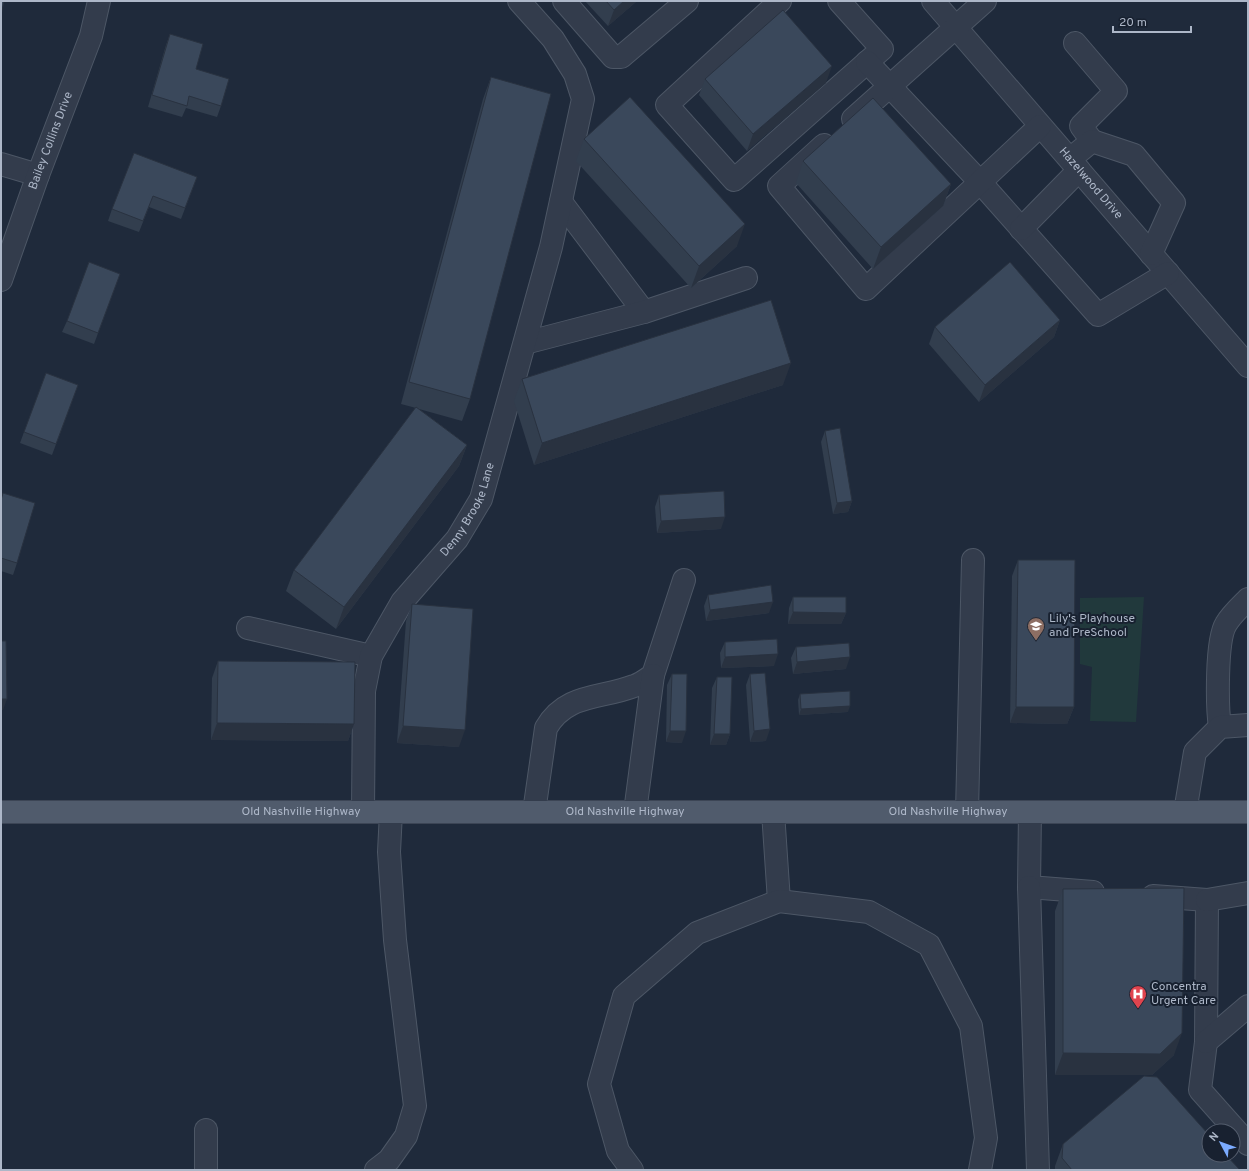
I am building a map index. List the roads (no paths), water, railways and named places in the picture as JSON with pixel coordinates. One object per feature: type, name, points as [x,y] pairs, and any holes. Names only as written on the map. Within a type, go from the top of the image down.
[{"type":"main road","name":"Old Nashville Highway","points":[[1,812],[1248,812]]},
{"type":"street","name":"Bailey Collins Drive","points":[[1,280],[38,175],[91,36],[99,1]]},
{"type":"street","name":"Denny Brooke Lane","points":[[363,812],[364,691],[371,656],[402,602],[457,539],[481,499],[551,247],[583,99],[575,74],[553,39],[519,1]]},
{"type":"street","points":[[564,1],[613,57],[617,58],[621,57],[687,1]]},
{"type":"street","points":[[780,1],[667,105],[734,180],[882,49],[850,4]]},
{"type":"street","name":"Hazelwood Drive","points":[[933,1],[1248,366]]},
{"type":"street","points":[[985,1],[778,186],[866,290],[1040,126]]},
{"type":"street","points":[[1075,43],[1116,91],[1081,126],[1092,141],[1134,155],[1174,203],[1151,254]]},
{"type":"street","points":[[868,62],[889,87],[980,182],[1098,315],[1168,273]]},
{"type":"street","points":[[1021,229],[1092,141]]},
{"type":"street","points":[[1,164],[38,175]]},
{"type":"street","points":[[560,202],[644,312]]},
{"type":"street","points":[[524,343],[644,312],[746,278]]},
{"type":"street","points":[[967,812],[973,560]]},
{"type":"street","points":[[635,812],[653,675],[684,580]]},
{"type":"street","points":[[1220,727],[1217,706],[1219,652],[1225,625],[1248,599]]},
{"type":"street","points":[[248,628],[371,656]]},
{"type":"street","points":[[534,812],[546,728],[552,716],[565,706],[593,696],[635,686],[653,675]]},
{"type":"street","points":[[1185,812],[1195,752],[1220,727],[1248,725]]},
{"type":"street","points":[[376,1170],[389,1160],[406,1136],[415,1106],[395,940],[389,852],[391,812]]},
{"type":"street","points":[[773,812],[779,901]]},
{"type":"street","points":[[1030,812],[1029,887],[1038,1170]]},
{"type":"street","points":[[1029,887],[1207,900],[1248,893]]},
{"type":"street","points":[[1207,900],[1206,1042],[1200,1090],[1248,1144]]},
{"type":"street","points":[[632,1170],[618,1151],[599,1084],[624,996],[697,933],[779,901],[869,912],[930,945],[971,1026],[986,1138],[980,1170]]},
{"type":"street","points":[[1206,1042],[1248,1006]]},
{"type":"street","points":[[206,1130],[206,1170]]},
{"type":"place","name":"Lily's Playhouse and PreSchool","points":[[1036,641]]},
{"type":"place","name":"Concentra Urgent Care","points":[[1138,1009]]}]
